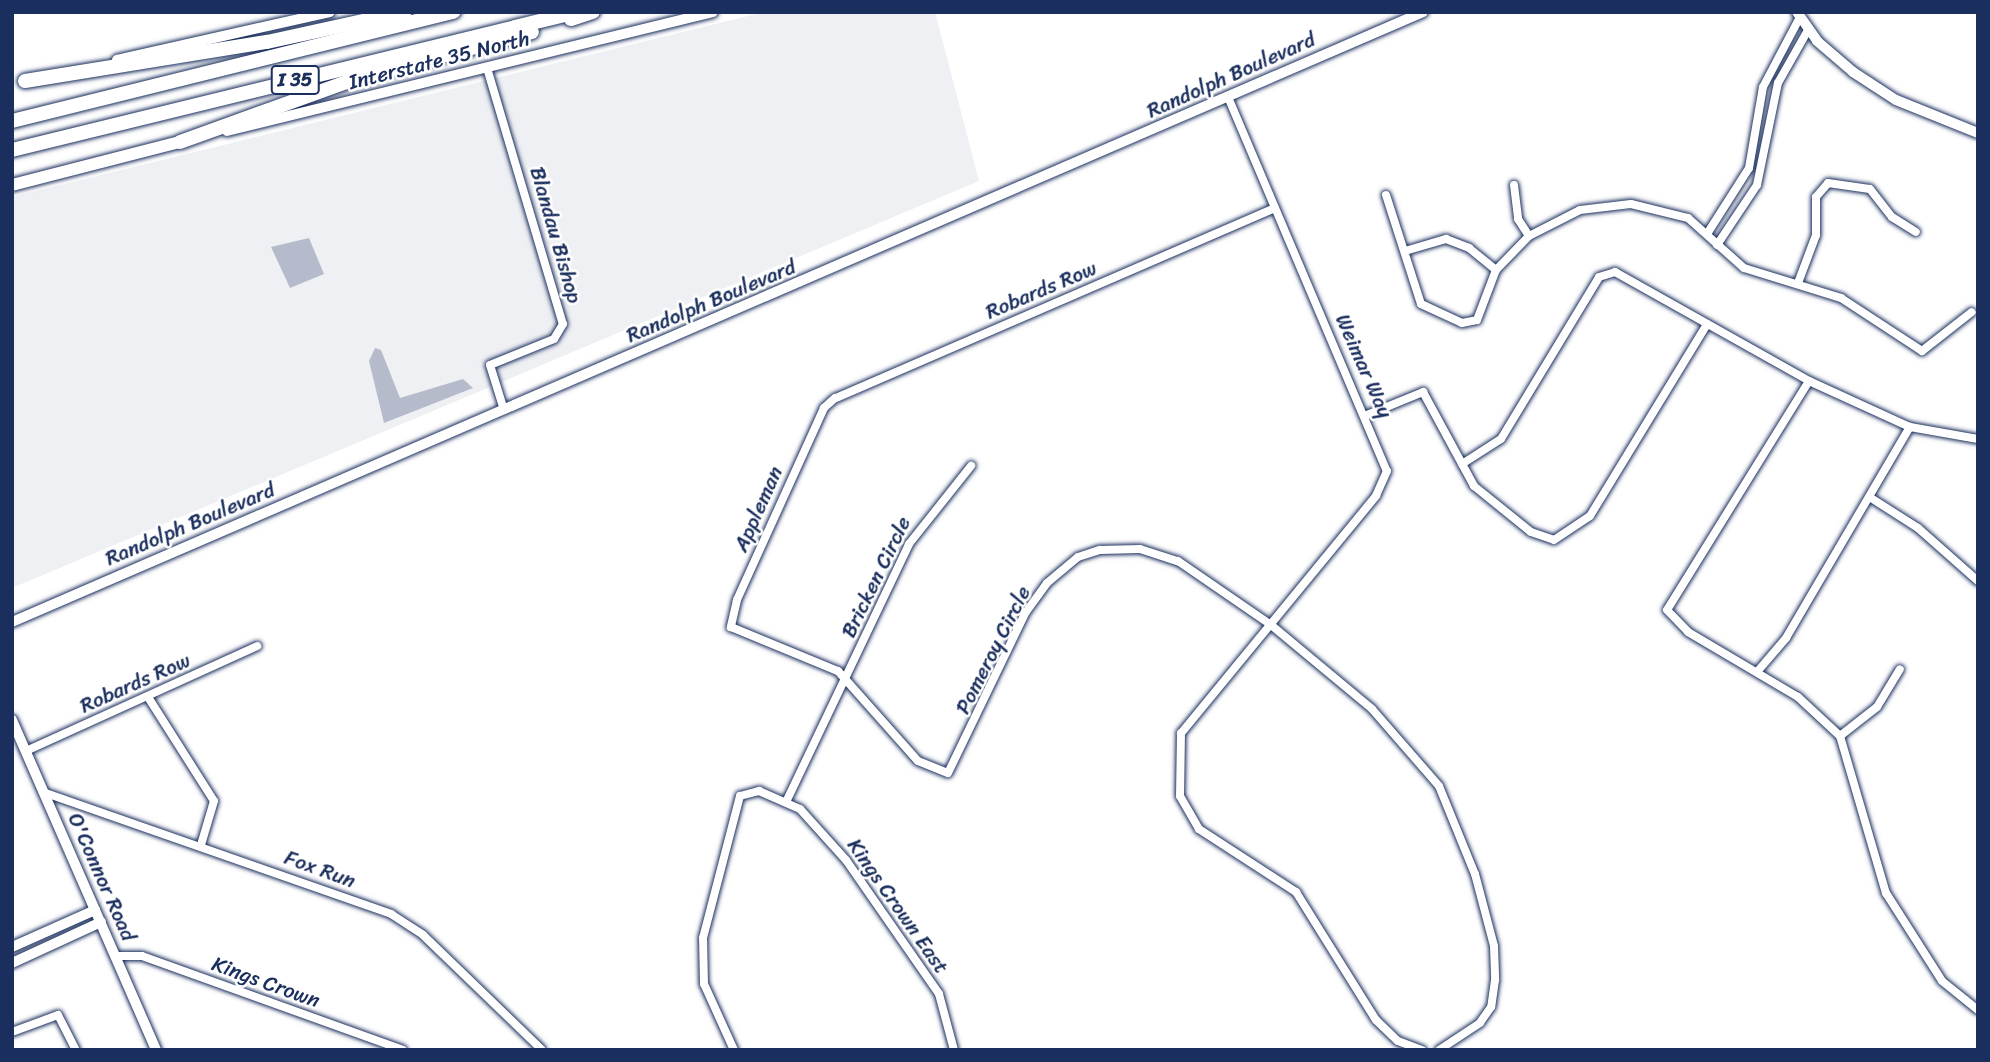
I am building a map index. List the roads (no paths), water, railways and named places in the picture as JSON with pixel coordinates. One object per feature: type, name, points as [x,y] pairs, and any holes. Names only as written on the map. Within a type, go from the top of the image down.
[{"type":"highway","points":[[19,82],[281,40],[405,12]]},
{"type":"highway","name":"I 35","points":[[12,121],[454,12]]},
{"type":"highway","name":"I 35","points":[[12,150],[577,12]]},
{"type":"highway","points":[[180,142],[355,79],[593,12]]},
{"type":"main road","name":"Interstate 35 North","points":[[12,185],[180,142]]},
{"type":"street","points":[[19,82],[330,12]]},
{"type":"street","name":"Interstate 35 North","points":[[180,142],[712,12]]},
{"type":"street","name":"Randolph Boulevard","points":[[12,622],[1423,12]]},
{"type":"street","points":[[1798,15],[1808,30],[1896,100],[1978,133]]},
{"type":"street","points":[[1707,234],[1749,168],[1763,87],[1798,15]]},
{"type":"street","points":[[1717,244],[1757,185],[1778,83],[1808,30]]},
{"type":"street","name":"Blandau Bishop","points":[[487,68],[563,324],[554,339],[489,365],[504,410]]},
{"type":"street","name":"Weimar Way","points":[[1228,97],[1367,415],[1386,462],[1385,480],[1181,733],[1176,754],[1180,796],[1199,829],[1296,892],[1376,1020],[1398,1041],[1422,1050]]},
{"type":"street","points":[[1798,283],[1816,235],[1816,197],[1828,183],[1870,189],[1892,218],[1916,232]]},
{"type":"street","points":[[1514,185],[1518,219],[1529,236]]},
{"type":"street","points":[[1386,195],[1421,304],[1431,314],[1471,324],[1496,270],[1529,236],[1580,210],[1631,204],[1678,213],[1707,234],[1744,268],[1798,283],[1860,309],[1922,351],[1972,312]]},
{"type":"street","name":"Robards Row","points":[[824,408],[1275,208]]},
{"type":"street","points":[[1405,251],[1446,239],[1469,248],[1496,270]]},
{"type":"street","points":[[1462,464],[1501,439],[1605,273],[1615,272],[1809,381],[1910,428],[1978,439]]},
{"type":"street","points":[[1367,415],[1423,393],[1475,486],[1542,539],[1566,537],[1610,486],[1707,324]]},
{"type":"street","points":[[1809,381],[1667,610],[1681,628],[1798,697],[1840,736],[1885,893],[1942,981],[1978,1010]]},
{"type":"street","name":"Appleman","points":[[824,408],[737,600],[731,627],[848,677]]},
{"type":"street","points":[[1757,672],[1786,638],[1910,428]]},
{"type":"street","name":"Bricken Circle","points":[[787,800],[848,677],[909,544],[971,466]]},
{"type":"street","points":[[1871,498],[1918,528],[1978,581]]},
{"type":"street","name":"Pomeroy Circle","points":[[848,677],[918,761],[948,773],[1026,612],[1047,583],[1078,558],[1112,548],[1166,556],[1270,625],[1373,709],[1439,786],[1475,874],[1494,946],[1493,999],[1480,1023],[1439,1050]]},
{"type":"street","name":"Robards Row","points":[[26,751],[257,646]]},
{"type":"street","points":[[1840,736],[1877,707],[1900,669]]},
{"type":"street","points":[[148,697],[214,802],[201,845]]},
{"type":"street","name":"O'Connor Road","points":[[12,720],[156,1050]]},
{"type":"street","points":[[734,1050],[704,984],[711,893],[740,796],[759,790],[787,800]]},
{"type":"street","name":"Fox Run","points":[[43,792],[201,845],[408,924],[542,1050]]},
{"type":"street","name":"Kings Crown East","points":[[787,800],[846,860],[922,966],[939,994],[954,1050]]},
{"type":"street","points":[[12,947],[95,910]]},
{"type":"street","points":[[12,963],[101,922]]},
{"type":"street","name":"Kings Crown","points":[[115,956],[142,956],[403,1050]]},
{"type":"street","points":[[12,1032],[51,1015],[63,1019],[76,1050]]},
{"type":"water","points":[[309,238],[324,274],[290,288],[271,247]]},
{"type":"water","points":[[375,348],[381,350],[400,398],[463,379],[473,388],[384,423],[369,361]]}]
